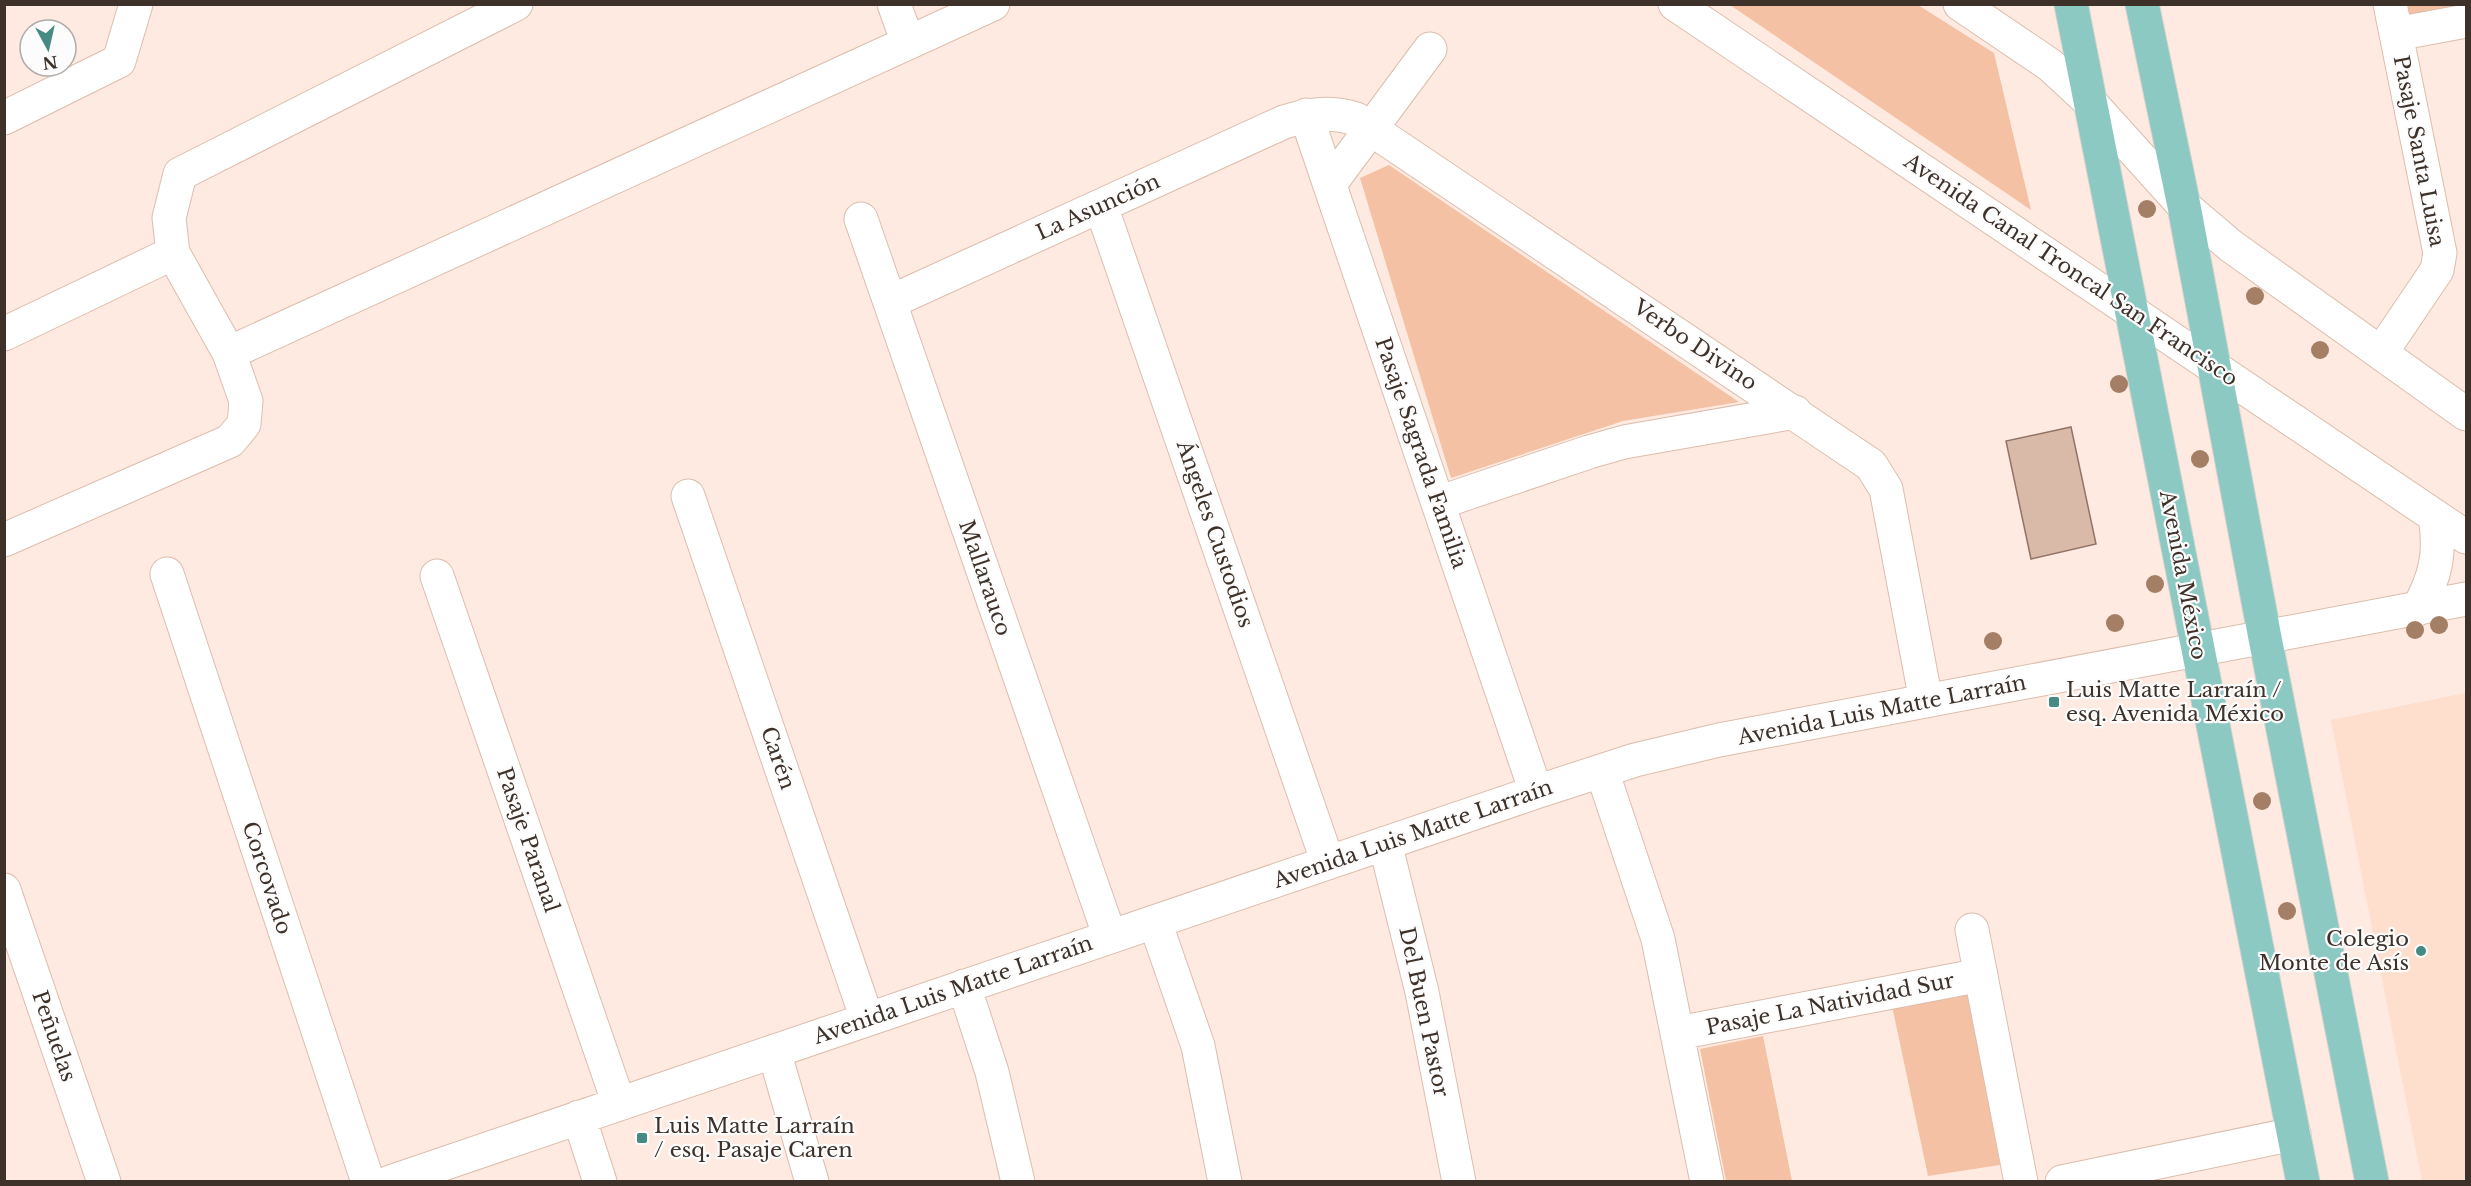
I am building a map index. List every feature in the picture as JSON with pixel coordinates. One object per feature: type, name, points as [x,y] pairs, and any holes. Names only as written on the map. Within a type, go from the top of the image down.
[{"type":"main road","name":"Avenida México","points":[[2071,4],[2303,1182]]},
{"type":"main road","points":[[2142,4],[2184,206],[2265,639],[2372,1182]]},
{"type":"street","points":[[4,118],[119,61],[136,4]]},
{"type":"street","points":[[4,540],[230,441],[244,424],[246,401],[229,353],[174,253],[169,218],[180,174],[516,4]]},
{"type":"street","points":[[894,4],[908,43]]},
{"type":"street","points":[[229,353],[993,4]]},
{"type":"street","name":"Avenida Canal Troncal San Francisco","points":[[1675,4],[2466,537]]},
{"type":"street","points":[[1960,4],[2050,64],[2090,102],[2184,206],[2231,246],[2466,414]]},
{"type":"street","points":[[2393,19],[2466,21]]},
{"type":"street","name":"Pasaje Santa Luisa","points":[[2381,353],[2437,270],[2440,253],[2393,19]]},
{"type":"street","points":[[1330,184],[1431,49]]},
{"type":"street","name":"Verbo Divino","points":[[1306,115],[1339,114],[1356,119],[1871,465],[1886,489],[1926,701]]},
{"type":"street","name":"Pasaje Sagrada Familia","points":[[1306,115],[1536,792]]},
{"type":"street","name":"La Asunción","points":[[890,302],[1284,122],[1306,115]]},
{"type":"street","name":"Ángeles Custodios","points":[[1101,206],[1328,863]]},
{"type":"street","name":"Mallarauco","points":[[861,219],[1110,937]]},
{"type":"street","points":[[4,334],[174,253]]},
{"type":"street","points":[[1438,503],[1624,442],[1795,412]]},
{"type":"street","name":"Carén","points":[[688,496],[867,1019]]},
{"type":"street","points":[[2418,609],[2435,574],[2438,535],[2435,516]]},
{"type":"street","name":"Corcovado","points":[[167,574],[368,1182]]},
{"type":"street","name":"Pasaje Paranal","points":[[436,576],[619,1104]]},
{"type":"street","name":"Avenida Luis Matte Larraín","points":[[390,1182],[1384,843],[1635,760],[1719,740],[2265,639],[2466,599]]},
{"type":"street","points":[[1602,771],[1658,939],[1707,1182]]},
{"type":"street","name":"Del Buen Pastor","points":[[1384,843],[1422,992],[1459,1182]]},
{"type":"street","name":"Peñuelas","points":[[4,890],[104,1182]]},
{"type":"street","points":[[1155,922],[1198,1046],[1225,1182]]},
{"type":"street","points":[[1972,930],[2022,1182]]},
{"type":"street","name":"Pasaje La Natividad Sur","points":[[1678,1033],[1981,975]]},
{"type":"street","points":[[964,986],[992,1072],[1018,1182]]},
{"type":"street","points":[[774,1051],[812,1182]]},
{"type":"street","points":[[579,1117],[600,1182]]},
{"type":"street","points":[[2062,1182],[2294,1134]]},
{"type":"shaded area","points":[[2466,4],[2466,7],[2410,15],[2402,5]]},
{"type":"shaded area","points":[[1730,5],[1918,5],[1994,53],[2031,210]]},
{"type":"shaded area","points":[[1389,165],[1739,402],[1623,421],[1451,478],[1360,178]]},
{"type":"shaded area","name":"Colegio Monte de Asís","points":[[2466,693],[2466,1181],[2422,1181],[2331,720]]},
{"type":"shaded area","points":[[1966,984],[2000,1165],[1928,1176],[1891,1001]]},
{"type":"shaded area","points":[[1763,1036],[1792,1181],[1726,1181],[1700,1049]]},
{"type":"building","points":[[2071,427],[2096,544],[2031,559],[2006,441]]},
{"type":"place","name":"Luis Matte Larraín / esq. Avenida México","points":[[2054,702]]},
{"type":"place","name":"Colegio Monte de Asís","points":[[2421,951]]},
{"type":"place","name":"Luis Matte Larraín / esq. Pasaje Caren","points":[[642,1138]]}]
